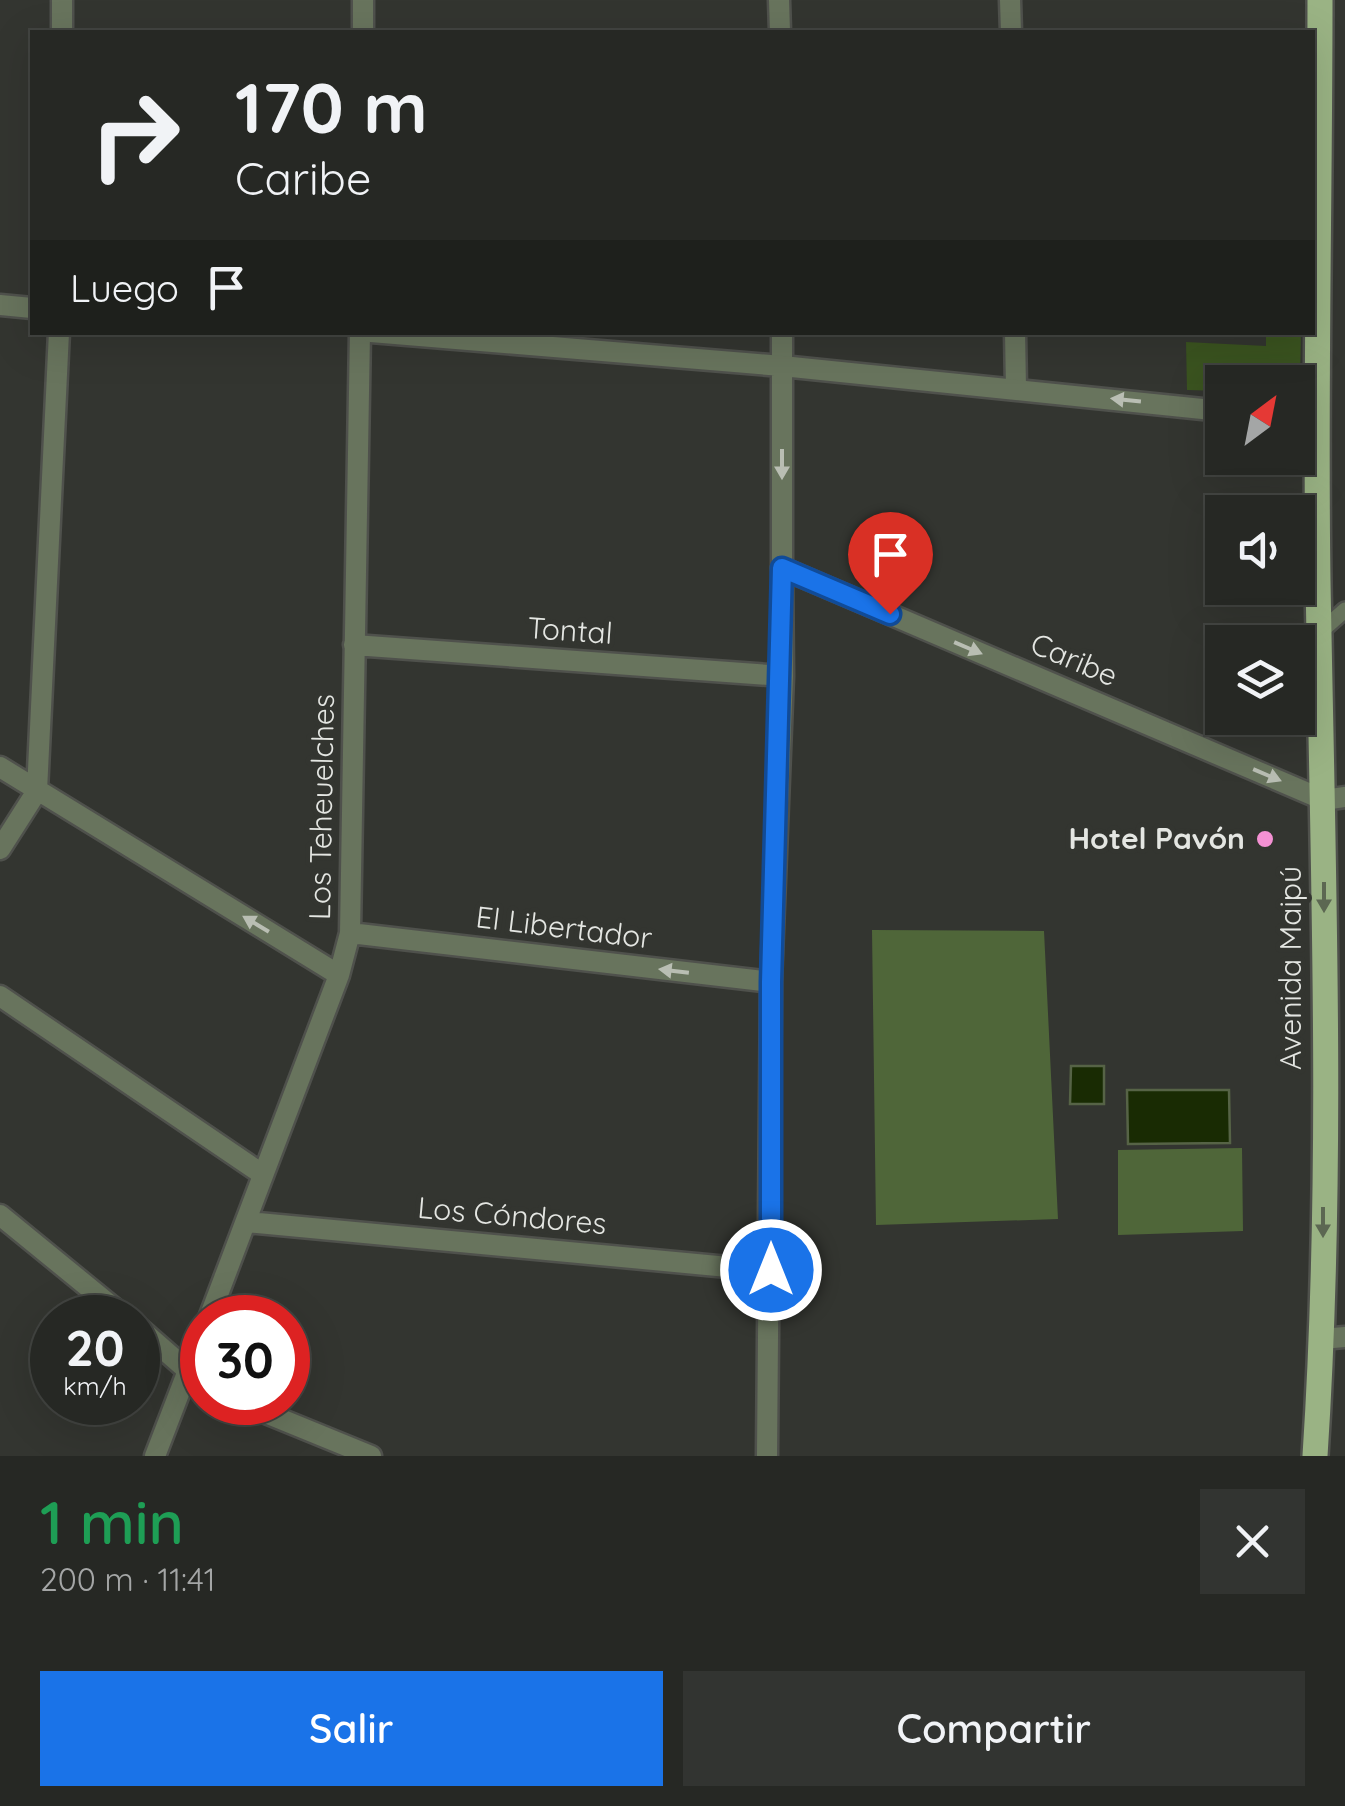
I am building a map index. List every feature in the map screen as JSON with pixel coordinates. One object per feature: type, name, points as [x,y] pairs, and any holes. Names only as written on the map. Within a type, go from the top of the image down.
[{"type":"main road","name":"Avenida Maipú","points":[[1315,191],[1320,0]]},
{"type":"main road","name":"Avenida Maipú","points":[[1310,365],[1311,335]]},
{"type":"main road","name":"Avenida Maipú","points":[[1312,475],[1319,633],[1334,798],[1334,1338],[1315,1456]]},
{"type":"street","points":[[62,0],[62,30]]},
{"type":"street","points":[[363,0],[363,30]]},
{"type":"street","points":[[779,0],[780,30]]},
{"type":"street","points":[[1010,0],[1011,30]]},
{"type":"street","points":[[0,305],[30,308]]},
{"type":"street","points":[[0,849],[38,791],[59,335]]},
{"type":"street","name":"Los Teheuelches","points":[[218,1295],[339,975],[350,933],[360,335]]},
{"type":"street","points":[[407,335],[782,366],[1205,409]]},
{"type":"street","points":[[767,1456],[771,982],[782,676],[782,335]]},
{"type":"street","points":[[1015,335],[1016,388]]},
{"type":"street","name":"Caribe","points":[[782,568],[1334,798]]},
{"type":"street","name":"Tontal","points":[[354,645],[782,676]]},
{"type":"street","points":[[0,768],[339,975]]},
{"type":"street","name":"El Libertador","points":[[350,933],[771,982]]},
{"type":"street","points":[[0,996],[262,1174]]},
{"type":"street","points":[[0,1214],[98,1295]]},
{"type":"street","name":"Los Cóndores","points":[[247,1222],[771,1270]]},
{"type":"street","points":[[160,1345],[180,1362]]},
{"type":"street","points":[[155,1456],[180,1407]]},
{"type":"street","points":[[295,1425],[371,1456]]},
{"type":"lane","points":[[1319,633],[1345,610]]},
{"type":"shaded area","points":[[872,930],[1044,931],[1058,1219],[876,1225]]},
{"type":"shaded area","points":[[1071,1066],[1104,1066],[1104,1104],[1070,1104]]},
{"type":"shaded area","points":[[1127,1090],[1229,1090],[1230,1143],[1128,1144]]},
{"type":"shaded area","points":[[1242,1148],[1243,1231],[1118,1235],[1118,1150]]},
{"type":"building","points":[[1266,335],[1301,335],[1300,365],[1205,365],[1205,391],[1187,390],[1186,342],[1266,346]]},
{"type":"place","name":"Hotel Pavón","points":[[1265,839]]},
{"type":"route","points":[[771,1270],[771,982],[782,568],[890,614]]}]
